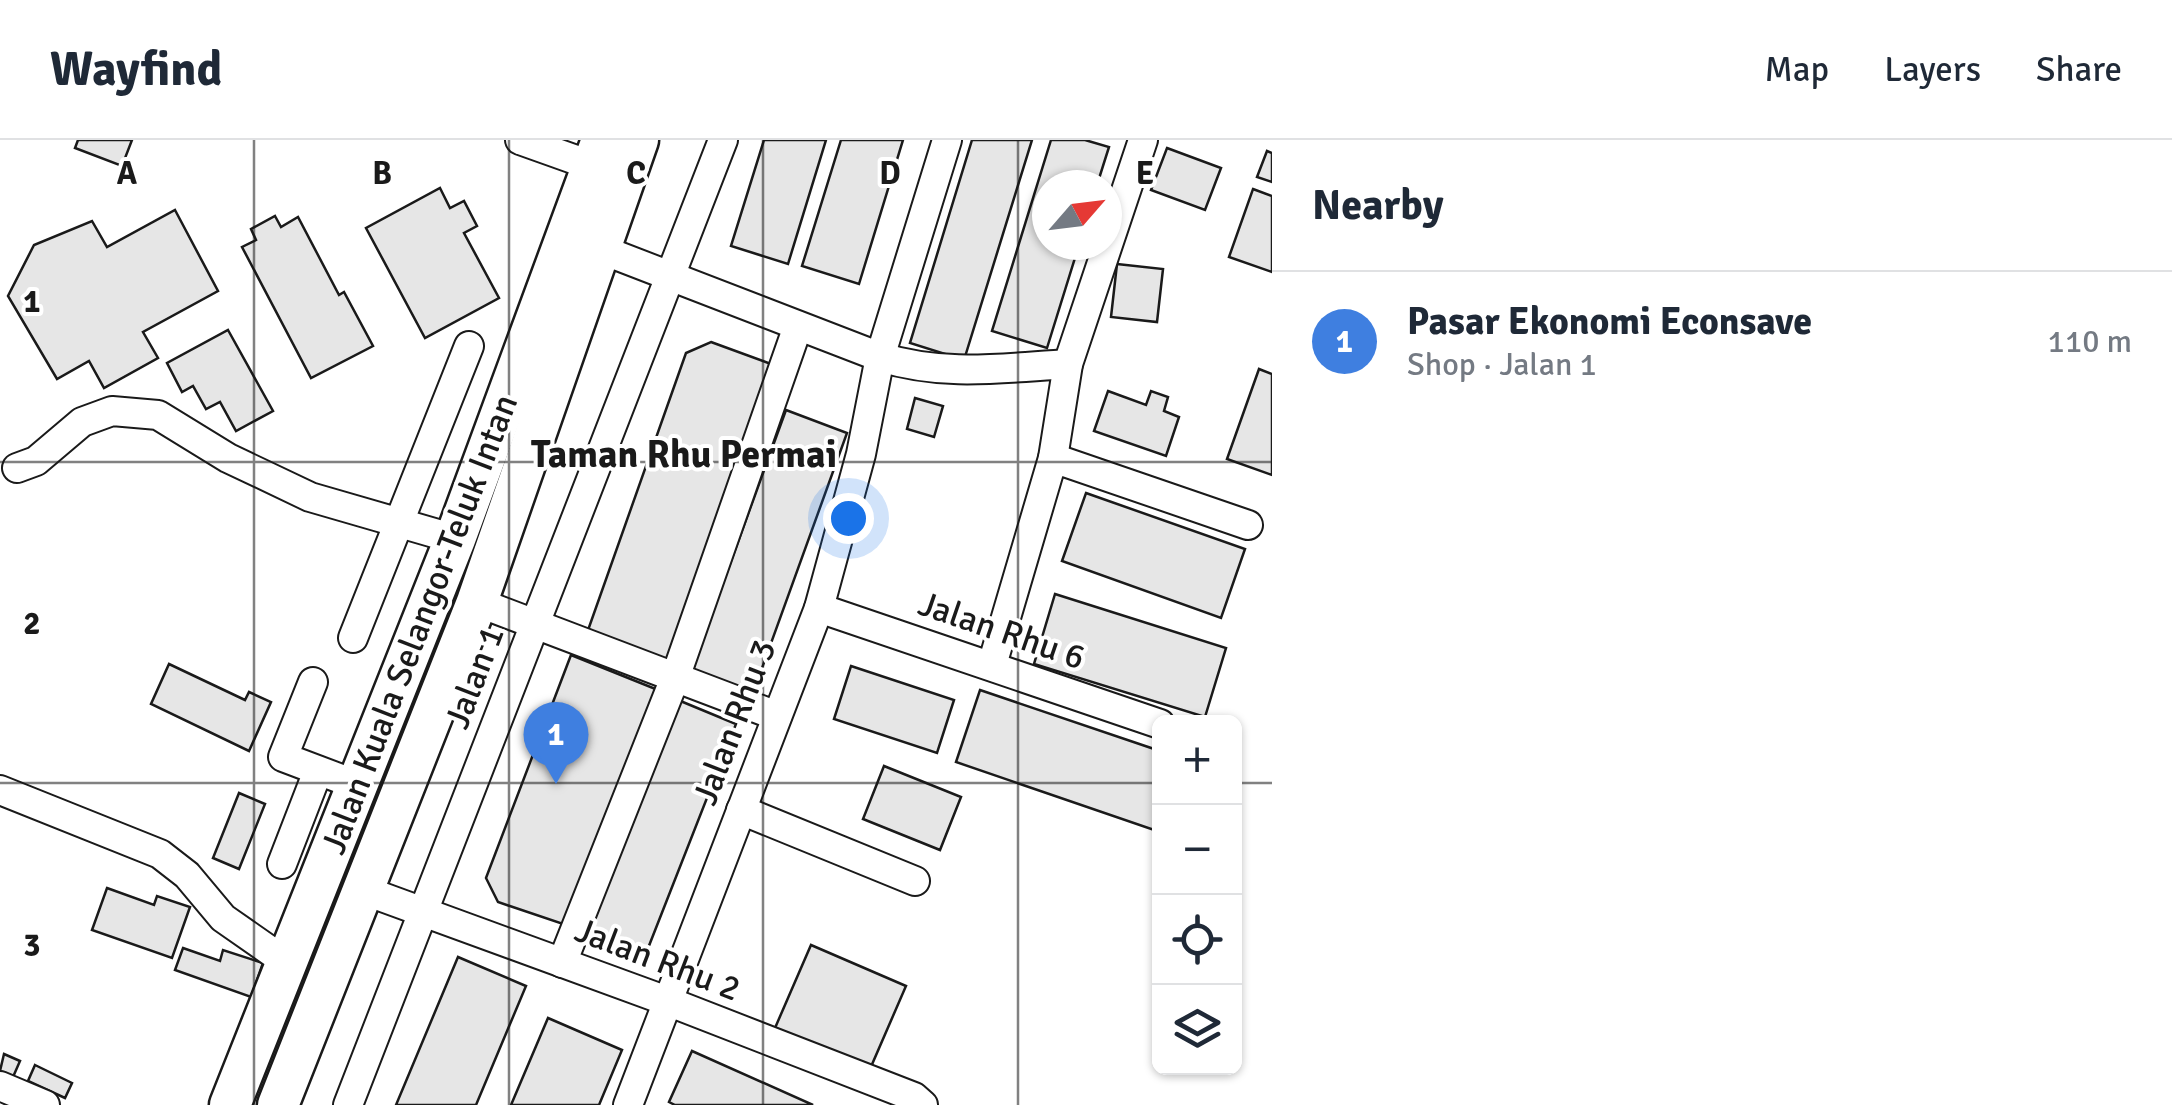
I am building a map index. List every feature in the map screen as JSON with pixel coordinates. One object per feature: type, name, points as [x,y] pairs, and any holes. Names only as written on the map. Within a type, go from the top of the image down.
[{"type":"highway","name":"Jalan Kuala Selangor-Teluk Intan","points":[[230,1105],[455,539],[584,243],[638,140]]},
{"type":"highway","name":"Jalan Kuala Selangor-Teluk Intan","points":[[278,1105],[476,602],[584,243],[598,153]]},
{"type":"street","points":[[520,140],[598,153]]},
{"type":"street","name":"Jalan 1","points":[[348,1105],[723,140]]},
{"type":"street","name":"Jalan Rhu 3","points":[[628,1105],[819,608],[862,454],[880,357],[947,140]]},
{"type":"street","points":[[992,665],[1052,458],[1068,364],[1143,140]]},
{"type":"street","points":[[584,243],[914,367],[949,371],[1068,364]]},
{"type":"street","points":[[562,962],[675,678],[798,326]]},
{"type":"street","points":[[354,638],[469,346]]},
{"type":"street","points":[[17,468],[36,461],[82,422],[112,411],[158,415],[228,458],[310,497],[455,539]]},
{"type":"street","points":[[1052,458],[1248,524]]},
{"type":"street","points":[[476,602],[777,716]]},
{"type":"street","name":"Jalan Rhu 6","points":[[819,608],[1152,721]]},
{"type":"street","points":[[313,682],[283,757],[358,786]]},
{"type":"street","points":[[282,864],[318,771]]},
{"type":"street","points":[[0,790],[160,854],[187,875],[223,918],[288,960]]},
{"type":"street","points":[[741,810],[916,881]]},
{"type":"street","name":"Jalan Rhu 2","points":[[363,890],[667,1002],[914,1097],[923,1105]]},
{"type":"street","points":[[0,1086],[45,1105]]},
{"type":"building","points":[[78,140],[132,140],[122,166],[75,148]]},
{"type":"building","points":[[764,140],[826,140],[788,264],[731,246]]},
{"type":"building","points":[[841,140],[903,140],[859,284],[802,266]]},
{"type":"building","points":[[972,140],[1032,140],[964,360],[910,343]]},
{"type":"building","points":[[1051,140],[1085,140],[1109,147],[1102,170],[1042,170]]},
{"type":"building","points":[[1167,148],[1221,168],[1205,210],[1151,190]]},
{"type":"building","points":[[1267,151],[1272,153],[1272,182],[1257,177]]},
{"type":"building","points":[[440,188],[450,208],[464,201],[477,226],[464,233],[499,298],[425,338],[366,228]]},
{"type":"building","points":[[1253,189],[1272,196],[1272,272],[1229,257]]},
{"type":"building","points":[[1032,202],[1032,260],[1074,260],[1047,348],[992,331]]},
{"type":"building","points":[[175,210],[218,291],[143,332],[158,358],[104,388],[89,361],[57,379],[8,296],[34,245],[92,221],[107,247]]},
{"type":"building","points":[[275,216],[281,227],[298,217],[339,295],[344,292],[373,346],[311,378],[242,247],[256,240],[251,229]]},
{"type":"building","points":[[1117,264],[1163,269],[1157,322],[1111,317]]},
{"type":"building","points":[[228,330],[273,411],[236,431],[220,402],[206,409],[193,386],[182,392],[167,363]]},
{"type":"building","points":[[711,342],[771,364],[666,662],[587,633],[686,353]]},
{"type":"building","points":[[1259,369],[1272,374],[1272,475],[1227,459]]},
{"type":"building","points":[[1108,391],[1146,405],[1151,391],[1168,397],[1164,411],[1179,417],[1166,456],[1094,431]]},
{"type":"building","points":[[915,398],[943,406],[934,437],[907,429]]},
{"type":"building","points":[[786,410],[847,433],[753,693],[691,671]]},
{"type":"building","points":[[1086,493],[1245,549],[1221,618],[1062,561]]},
{"type":"building","points":[[1055,594],[1226,648],[1206,715],[1034,664]]},
{"type":"building","points":[[571,655],[658,690],[566,925],[498,902],[486,878]]},
{"type":"building","points":[[169,664],[245,700],[249,692],[271,702],[249,751],[151,704]]},
{"type":"building","points":[[851,666],[954,700],[937,753],[834,719]]},
{"type":"building","points":[[980,690],[1152,748],[1152,829],[956,762]]},
{"type":"building","points":[[678,700],[736,724],[643,961],[584,937]]},
{"type":"building","points":[[884,766],[961,797],[940,850],[863,819]]},
{"type":"building","points":[[239,793],[265,804],[239,869],[213,858]]},
{"type":"building","points":[[107,888],[154,905],[157,896],[190,907],[172,958],[92,930]]},
{"type":"building","points":[[811,945],[906,986],[870,1069],[775,1028]]},
{"type":"building","points":[[183,948],[220,961],[223,950],[263,963],[251,997],[175,970]]},
{"type":"building","points":[[458,957],[526,986],[476,1105],[396,1105]]},
{"type":"building","points":[[548,1018],[622,1050],[599,1105],[511,1105]]},
{"type":"building","points":[[692,1051],[813,1105],[675,1105],[669,1102]]},
{"type":"building","points":[[4,1054],[20,1061],[13,1077],[0,1071]]},
{"type":"building","points":[[35,1065],[72,1083],[65,1098],[28,1081]]},
{"type":"place","name":"Pasar Ekonomi Econsave","points":[[556,784]]},
{"type":"district","name":"Taman Rhu Permai","points":[[684,454]]}]
